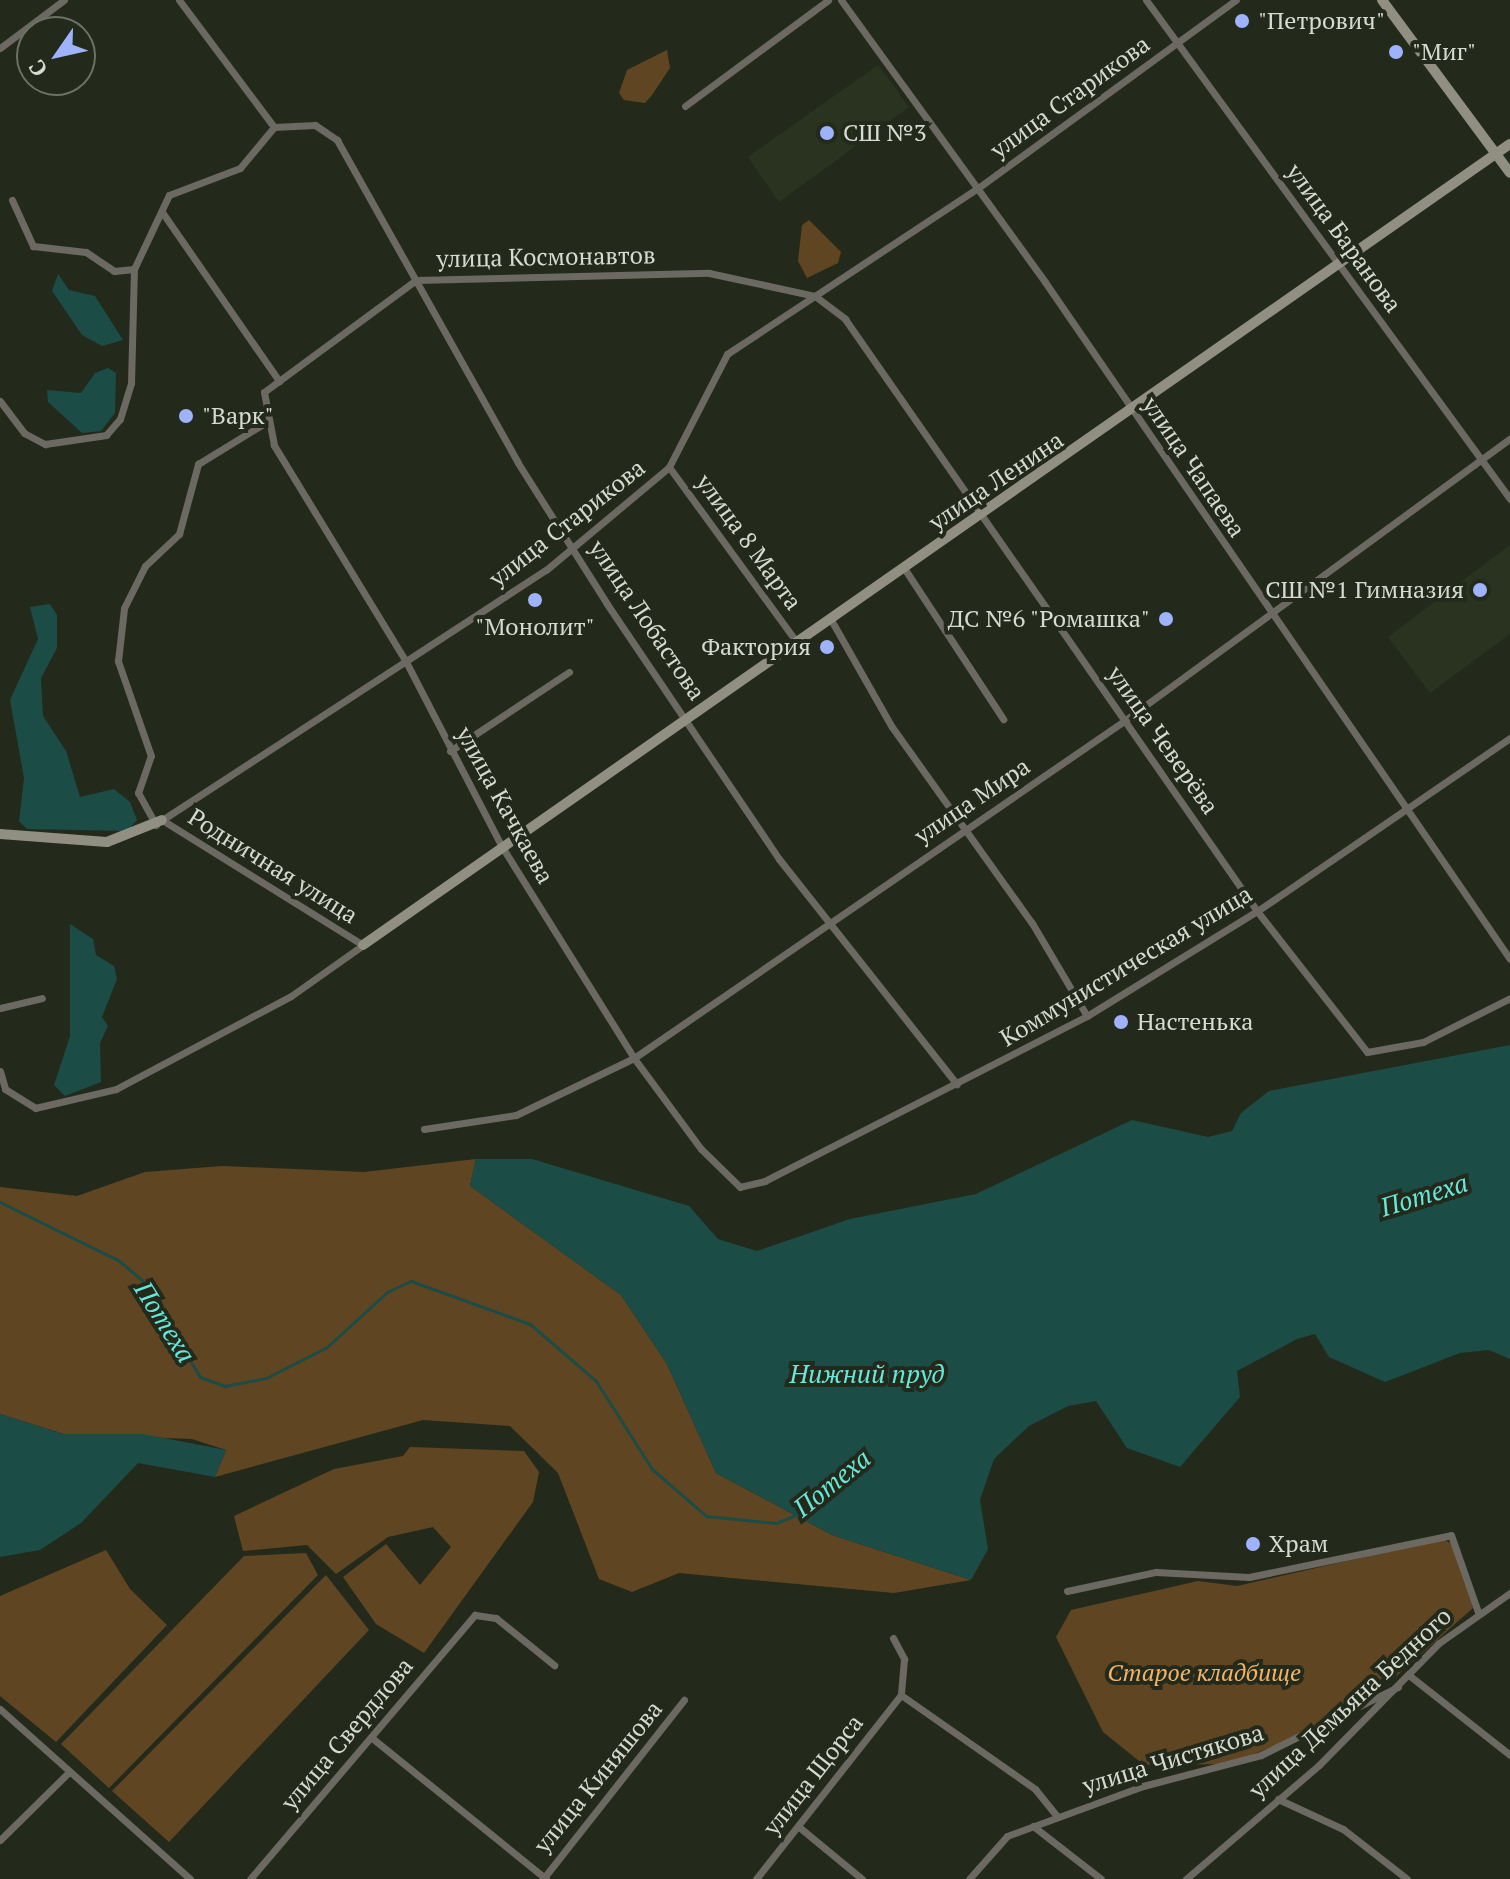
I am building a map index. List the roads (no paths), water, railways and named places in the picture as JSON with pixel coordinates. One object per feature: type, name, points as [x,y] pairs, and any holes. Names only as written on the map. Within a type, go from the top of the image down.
[{"type":"street","points":[[0,48],[64,0]]},
{"type":"street","points":[[0,401],[24,433],[45,444],[106,435],[120,419],[131,383],[134,269],[169,195],[240,168],[274,127],[179,0]]},
{"type":"street","points":[[685,106],[828,0]]},
{"type":"street","name":"улица Чапаева","points":[[841,0],[978,188],[1134,412],[1268,614],[1408,809],[1510,959]]},
{"type":"street","name":"улица Баранова","points":[[1146,0],[1510,499]]},
{"type":"street","name":"улица Старикова","points":[[0,834],[107,842],[159,823],[405,660],[504,600],[669,467],[727,354],[978,188],[1236,0]]},
{"type":"street","points":[[1382,0],[1510,173]]},
{"type":"street","name":"улица Лобастова","points":[[274,127],[315,125],[337,140],[573,546],[773,852],[957,1084]]},
{"type":"street","name":"улица Ленина","points":[[363,945],[686,715],[1134,412],[1510,144]]},
{"type":"street","points":[[12,200],[33,246],[86,252],[114,271],[134,269]]},
{"type":"street","points":[[162,212],[279,381]]},
{"type":"street","name":"улица Космонавтов","points":[[264,392],[416,280],[709,273],[815,296]]},
{"type":"street","name":"улица Чеверёва","points":[[815,296],[845,319],[983,512],[1257,911],[1367,1052],[1423,1042],[1510,998]]},
{"type":"street","name":"улица Качкаева","points":[[264,392],[265,423],[405,660],[502,847],[634,1058],[701,1149],[740,1187]]},
{"type":"street","points":[[159,823],[138,793],[151,756],[118,661],[124,608],[145,566],[179,534],[198,464],[265,423]]},
{"type":"street","name":"улица Мира","points":[[424,1129],[516,1115],[634,1058],[1124,721],[1510,438]]},
{"type":"street","name":"улица 8 Марта","points":[[669,467],[796,641]]},
{"type":"street","points":[[904,568],[1003,719]]},
{"type":"street","name":"улица 8 Марта","points":[[830,618],[892,727],[968,828],[1087,1016]]},
{"type":"street","points":[[450,751],[569,672]]},
{"type":"street","name":"Коммунистическая улица","points":[[740,1187],[765,1181],[1087,1016],[1257,911],[1510,738]]},
{"type":"street","name":"Родничная улица","points":[[159,823],[363,945]]},
{"type":"street","points":[[0,1071],[3,1089],[35,1108],[140,1075],[291,996],[363,945]]},
{"type":"street","points":[[0,1008],[42,998]]},
{"type":"street","points":[[1067,1591],[1156,1572],[1249,1577],[1451,1535],[1478,1612]]},
{"type":"street","name":"улица Демьяна Бедного","points":[[1186,1879],[1278,1799],[1478,1612],[1510,1593]]},
{"type":"street","name":"улица Свердлова","points":[[250,1879],[475,1615],[496,1618],[554,1665]]},
{"type":"street","points":[[893,1638],[904,1659],[901,1695],[1035,1789],[1058,1817]]},
{"type":"street","points":[[1410,1676],[1510,1755]]},
{"type":"street","name":"улица Чистякова","points":[[969,1879],[1000,1842],[1033,1826],[1261,1755],[1398,1687]]},
{"type":"street","name":"улица Щорса","points":[[756,1879],[901,1695]]},
{"type":"street","name":"улица Киняшова","points":[[544,1878],[684,1700]]},
{"type":"street","points":[[0,1709],[190,1879]]},
{"type":"street","points":[[372,1738],[544,1878]]},
{"type":"street","points":[[0,1840],[69,1772]]},
{"type":"street","points":[[1278,1799],[1343,1829],[1407,1879]]},
{"type":"street","points":[[1033,1826],[1101,1879]]},
{"type":"street","points":[[799,1827],[862,1879]]},
{"type":"water","points":[[58,274],[69,290],[95,296],[123,340],[102,346],[82,335],[52,291]]},
{"type":"water","points":[[108,368],[116,373],[115,413],[101,431],[82,433],[48,402],[47,390],[81,393],[95,373]]},
{"type":"water","points":[[50,604],[57,615],[57,648],[41,678],[43,716],[66,751],[80,797],[114,789],[130,802],[137,820],[127,831],[27,829],[19,821],[24,778],[10,700],[38,639],[30,607]]},
{"type":"water","points":[[70,924],[93,939],[96,955],[114,966],[117,979],[102,1017],[108,1026],[100,1043],[101,1082],[65,1096],[54,1085],[70,1036]]},
{"type":"water","name":"Нижний пруд","points":[[1510,1045],[1510,1359],[1489,1350],[1460,1353],[1385,1382],[1329,1357],[1315,1334],[1297,1339],[1237,1371],[1240,1397],[1180,1467],[1127,1448],[1096,1401],[1068,1406],[1029,1426],[994,1459],[980,1500],[988,1549],[971,1580],[832,1535],[716,1473],[667,1364],[621,1295],[470,1186],[476,1159],[532,1159],[689,1206],[718,1239],[757,1251],[850,1219],[976,1194],[1132,1120],[1208,1137],[1232,1131],[1241,1113],[1269,1091]]},
{"type":"water","points":[[0,1414],[63,1434],[143,1434],[226,1450],[215,1477],[138,1463],[81,1523],[40,1550],[0,1557]]},
{"type":"waterway","name":"Потеха","points":[[0,1202],[118,1260],[142,1280],[200,1377],[225,1386],[266,1378],[327,1347],[387,1292],[411,1281],[530,1324],[596,1381],[652,1469],[706,1516],[776,1523],[805,1511]]},
{"type":"place","name":"\"Петрович\"","points":[[1242,21]]},
{"type":"place","name":"\"Миг\"","points":[[1396,52]]},
{"type":"place","name":"СШ №3","points":[[827,133]]},
{"type":"place","name":"\"Варк\"","points":[[186,416]]},
{"type":"place","name":"СШ №1 Гимназия","points":[[1480,590]]},
{"type":"place","name":"\"Монолит\"","points":[[535,600]]},
{"type":"place","name":"ДС №6 \"Ромашка\"","points":[[1166,619]]},
{"type":"place","name":"Фактория","points":[[827,647]]},
{"type":"place","name":"Настенька","points":[[1121,1022]]},
{"type":"place","name":"Храм","points":[[1253,1544]]},
{"type":"park label","name":"Старое кладбище","points":[[1204,1673]]}]
